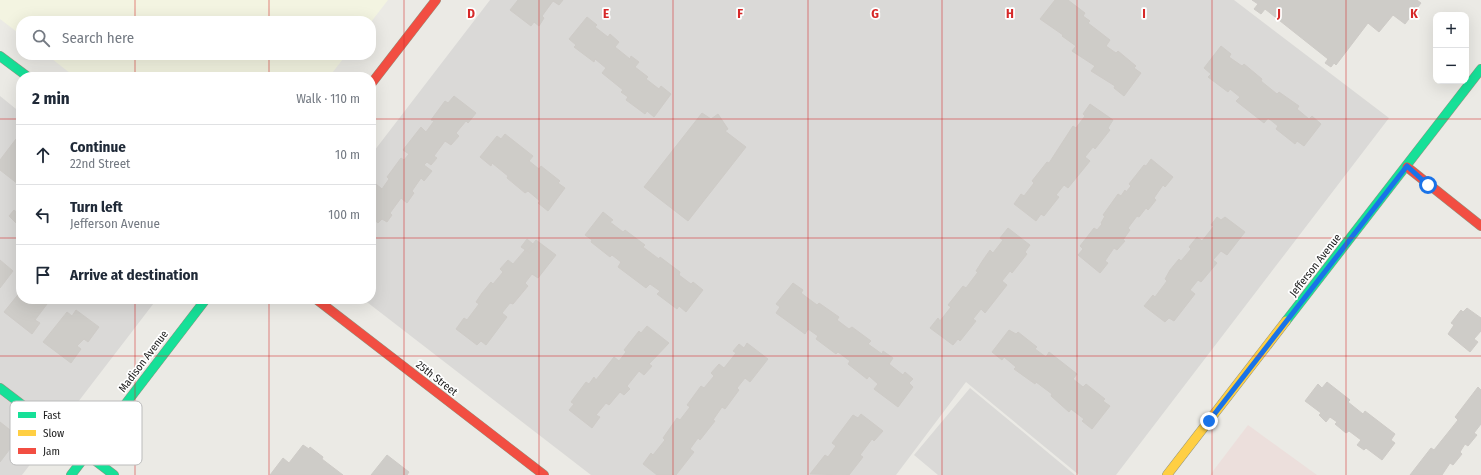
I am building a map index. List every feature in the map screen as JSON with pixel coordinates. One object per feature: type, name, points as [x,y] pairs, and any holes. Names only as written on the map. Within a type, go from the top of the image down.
[{"type":"main road","points":[[376,78],[436,0]]},
{"type":"main road","points":[[0,56],[21,72]]},
{"type":"main road","name":"Jefferson Avenue","points":[[1167,475],[1481,69]]},
{"type":"main road","points":[[1407,166],[1481,226]]},
{"type":"main road","name":"Madison Avenue","points":[[128,401],[202,304]]},
{"type":"main road","name":"25th Street","points":[[322,304],[544,475]]},
{"type":"main road","points":[[0,388],[17,401]]},
{"type":"main road","name":"Madison Avenue","points":[[71,475],[79,465]]},
{"type":"main road","points":[[101,465],[114,475]]},
{"type":"shaded area","points":[[0,0],[388,0],[376,16],[16,16],[16,31],[0,19]]},
{"type":"shaded area","points":[[490,0],[1234,0],[1389,118],[1116,475],[1079,475],[966,382],[896,475],[591,475],[369,304],[376,304],[376,148]]},
{"type":"shaded area","points":[[53,60],[342,60],[333,72],[69,72]]},
{"type":"shaded area","points":[[0,96],[16,109],[16,304],[153,304],[79,401],[10,401],[10,465],[30,465],[22,475],[0,475]]},
{"type":"shaded area","points":[[970,388],[1075,475],[938,475],[914,455]]},
{"type":"shaded area","points":[[1248,425],[1317,475],[1210,475]]},
{"type":"building","points":[[518,0],[563,0],[559,5],[553,1],[542,16],[544,18],[539,26],[534,22],[531,26],[510,10]]},
{"type":"building","points":[[1055,0],[1068,0],[1085,13],[1083,16],[1090,21],[1088,23],[1110,40],[1106,46],[1116,53],[1118,51],[1136,66],[1134,68],[1141,73],[1124,96],[1114,88],[1115,86],[1091,71],[1095,66],[1072,51],[1076,46],[1040,19]]},
{"type":"building","points":[[1252,0],[1417,0],[1421,3],[1405,24],[1393,15],[1379,32],[1368,23],[1336,65],[1334,63],[1331,67],[1325,63],[1328,59],[1265,9],[1261,14],[1254,9],[1258,4]]},
{"type":"building","points":[[587,17],[597,25],[595,27],[608,37],[610,34],[619,42],[615,47],[630,59],[631,56],[639,62],[635,67],[648,77],[646,79],[659,89],[661,86],[671,94],[654,117],[647,111],[645,114],[626,100],[628,97],[621,92],[623,90],[602,73],[606,68],[595,59],[594,62],[574,47],[576,45],[569,39]]},
{"type":"building","points":[[1221,46],[1231,54],[1229,57],[1242,66],[1244,64],[1277,94],[1279,92],[1299,106],[1297,109],[1309,119],[1312,116],[1321,124],[1304,146],[1297,141],[1295,144],[1276,129],[1278,126],[1268,118],[1264,123],[1236,101],[1240,97],[1230,89],[1228,92],[1208,77],[1211,74],[1204,68]]},
{"type":"building","points":[[454,96],[476,113],[468,123],[466,121],[456,133],[459,136],[451,145],[445,141],[434,156],[437,158],[431,165],[427,162],[424,165],[432,171],[424,181],[421,178],[412,191],[414,193],[407,203],[401,198],[390,213],[392,215],[387,222],[382,219],[378,223],[376,221],[376,184],[382,189],[389,179],[387,177],[401,158],[404,160],[409,154],[403,150],[421,127],[426,132],[434,121],[431,120],[445,101],[448,103]]},
{"type":"building","points":[[1090,104],[1113,120],[1108,128],[1110,130],[1095,149],[1093,147],[1085,157],[1090,161],[1068,188],[1064,185],[1056,195],[1059,197],[1044,216],[1041,214],[1036,221],[1014,204],[1021,194],[1024,196],[1034,183],[1032,181],[1047,162],[1049,163],[1073,126],[1076,128],[1085,116],[1083,114]]},
{"type":"building","points":[[702,113],[711,119],[718,114],[728,129],[725,131],[746,147],[688,221],[644,187]]},
{"type":"building","points":[[505,134],[533,156],[529,161],[539,169],[541,166],[560,181],[558,183],[565,188],[548,211],[538,203],[540,201],[528,191],[525,193],[492,163],[491,166],[480,157],[497,136],[501,139]]},
{"type":"building","points":[[16,139],[16,182],[0,170],[0,160]]},
{"type":"building","points":[[1151,159],[1173,177],[1165,187],[1163,185],[1154,198],[1156,200],[1148,210],[1146,208],[1139,217],[1137,216],[1128,228],[1130,230],[1123,240],[1125,241],[1117,250],[1114,248],[1105,261],[1108,263],[1100,273],[1078,255],[1083,249],[1080,246],[1094,228],[1097,230],[1102,224],[1101,223],[1105,216],[1103,215],[1118,194],[1121,196],[1125,190],[1126,192],[1131,186],[1129,184],[1144,165],[1146,166]]},
{"type":"building","points":[[14,210],[16,212],[16,223],[9,216]]},
{"type":"building","points":[[603,212],[613,220],[610,222],[623,232],[625,230],[645,245],[643,247],[659,259],[660,257],[680,272],[679,275],[691,284],[693,282],[703,290],[686,312],[679,306],[677,309],[657,294],[660,291],[650,284],[646,288],[618,267],[621,262],[612,255],[610,257],[591,242],[592,240],[585,235]]},
{"type":"building","points":[[1217,217],[1221,220],[1225,217],[1245,232],[1227,255],[1221,251],[1213,260],[1217,263],[1201,282],[1198,280],[1190,290],[1195,294],[1174,321],[1169,318],[1165,322],[1144,306],[1153,295],[1155,297],[1167,281],[1165,279],[1170,270],[1179,259],[1181,261],[1191,249],[1189,247],[1197,237],[1202,241],[1214,226],[1211,225]]},
{"type":"building","points":[[1008,228],[1030,245],[1025,252],[1027,254],[1012,273],[1010,271],[1002,281],[1007,285],[985,313],[981,309],[973,319],[976,321],[960,341],[958,339],[953,345],[930,328],[938,318],[940,321],[951,307],[948,305],[963,286],[966,288],[978,272],[976,271],[990,250],[993,253],[1003,240],[1000,238]]},
{"type":"building","points":[[527,239],[533,244],[527,251],[521,247]]},
{"type":"building","points":[[536,240],[556,255],[538,278],[532,274],[525,283],[528,286],[513,304],[510,303],[502,313],[507,317],[486,345],[481,341],[477,345],[456,329],[464,318],[467,320],[479,304],[476,302],[482,293],[491,282],[493,284],[503,272],[500,269],[508,260],[513,264],[525,250],[530,253],[536,246],[533,244]]},
{"type":"building","points":[[533,244],[536,246],[530,253],[527,251]]},
{"type":"building","points":[[0,260],[13,271],[0,288]]},
{"type":"building","points":[[793,283],[803,290],[801,293],[817,305],[819,303],[839,317],[837,320],[849,329],[852,327],[871,341],[868,344],[882,354],[883,351],[893,358],[889,364],[903,375],[905,372],[913,379],[909,383],[913,387],[898,407],[874,389],[878,384],[869,376],[867,379],[848,364],[850,361],[838,352],[836,354],[816,339],[818,336],[808,329],[805,334],[776,313],[780,307],[776,304]]},
{"type":"building","points":[[16,297],[16,304],[47,304],[35,320],[40,323],[32,334],[4,312]]},
{"type":"building","points":[[1467,308],[1481,318],[1481,331],[1474,339],[1478,342],[1470,352],[1448,334],[1454,325],[1451,323],[1461,310],[1463,312]]},
{"type":"building","points":[[76,310],[99,327],[88,342],[84,339],[77,346],[81,349],[71,363],[43,342],[67,312],[72,316]]},
{"type":"building","points":[[647,326],[669,343],[649,364],[652,366],[644,375],[639,371],[627,386],[630,389],[624,395],[620,392],[609,405],[606,403],[596,415],[600,417],[592,428],[569,410],[574,404],[571,402],[586,382],[589,384],[594,377],[596,380],[614,357],[619,361],[626,352],[624,350],[639,331],[641,333]]},
{"type":"building","points":[[1009,330],[1016,334],[1018,332],[1037,347],[1035,349],[1046,357],[1049,352],[1077,374],[1073,379],[1083,387],[1086,384],[1105,399],[1103,401],[1110,406],[1092,429],[1082,421],[1084,419],[1071,409],[1069,412],[1051,396],[1052,394],[1036,382],[1035,384],[1014,369],[1016,367],[1004,357],[1002,360],[992,352]]},
{"type":"building","points":[[747,343],[768,359],[750,382],[745,378],[737,388],[739,390],[725,409],[722,407],[713,420],[715,421],[700,440],[698,438],[690,449],[694,452],[676,475],[657,475],[643,464],[651,453],[653,455],[665,440],[663,438],[677,418],[680,420],[690,407],[687,405],[701,386],[704,388],[714,376],[711,373],[719,364],[724,368],[736,353],[733,351],[739,344],[744,348]]},
{"type":"building","points":[[1327,382],[1350,400],[1348,402],[1363,414],[1365,411],[1395,434],[1391,440],[1395,443],[1382,460],[1366,448],[1364,450],[1357,445],[1361,440],[1349,431],[1346,433],[1335,424],[1337,422],[1330,417],[1326,422],[1319,415],[1321,413],[1305,401],[1318,384],[1322,388]]},
{"type":"building","points":[[1478,387],[1481,390],[1481,424],[1474,433],[1477,435],[1468,446],[1465,444],[1460,452],[1462,454],[1453,465],[1450,463],[1442,475],[1410,475],[1431,448],[1434,450],[1458,420],[1455,417]]},
{"type":"building","points":[[861,414],[883,431],[874,441],[872,439],[860,455],[863,457],[849,475],[810,474],[825,455],[828,457],[836,446],[832,443],[853,415],[858,418]]},
{"type":"building","points":[[0,422],[10,430],[10,449],[0,462]]},
{"type":"building","points":[[303,445],[309,449],[310,447],[323,457],[322,459],[343,475],[270,475],[283,458],[289,463]]},
{"type":"building","points":[[387,455],[409,472],[407,475],[371,475]]},
{"type":"traffic: fast","points":[[0,56],[21,72]]},
{"type":"traffic: fast","points":[[1286,321],[1481,69]]},
{"type":"traffic: fast","points":[[128,401],[202,304]]},
{"type":"traffic: fast","points":[[0,388],[17,401]]},
{"type":"traffic: fast","points":[[71,475],[79,465]]},
{"type":"traffic: fast","points":[[101,465],[114,475]]},
{"type":"traffic: slow","points":[[1167,475],[1286,321]]},
{"type":"traffic: jam","points":[[376,78],[436,0]]},
{"type":"traffic: jam","points":[[1407,167],[1481,226]]},
{"type":"traffic: jam","points":[[322,304],[544,475]]},
{"type":"route","points":[[1209,421],[1407,166],[1428,185]]}]
